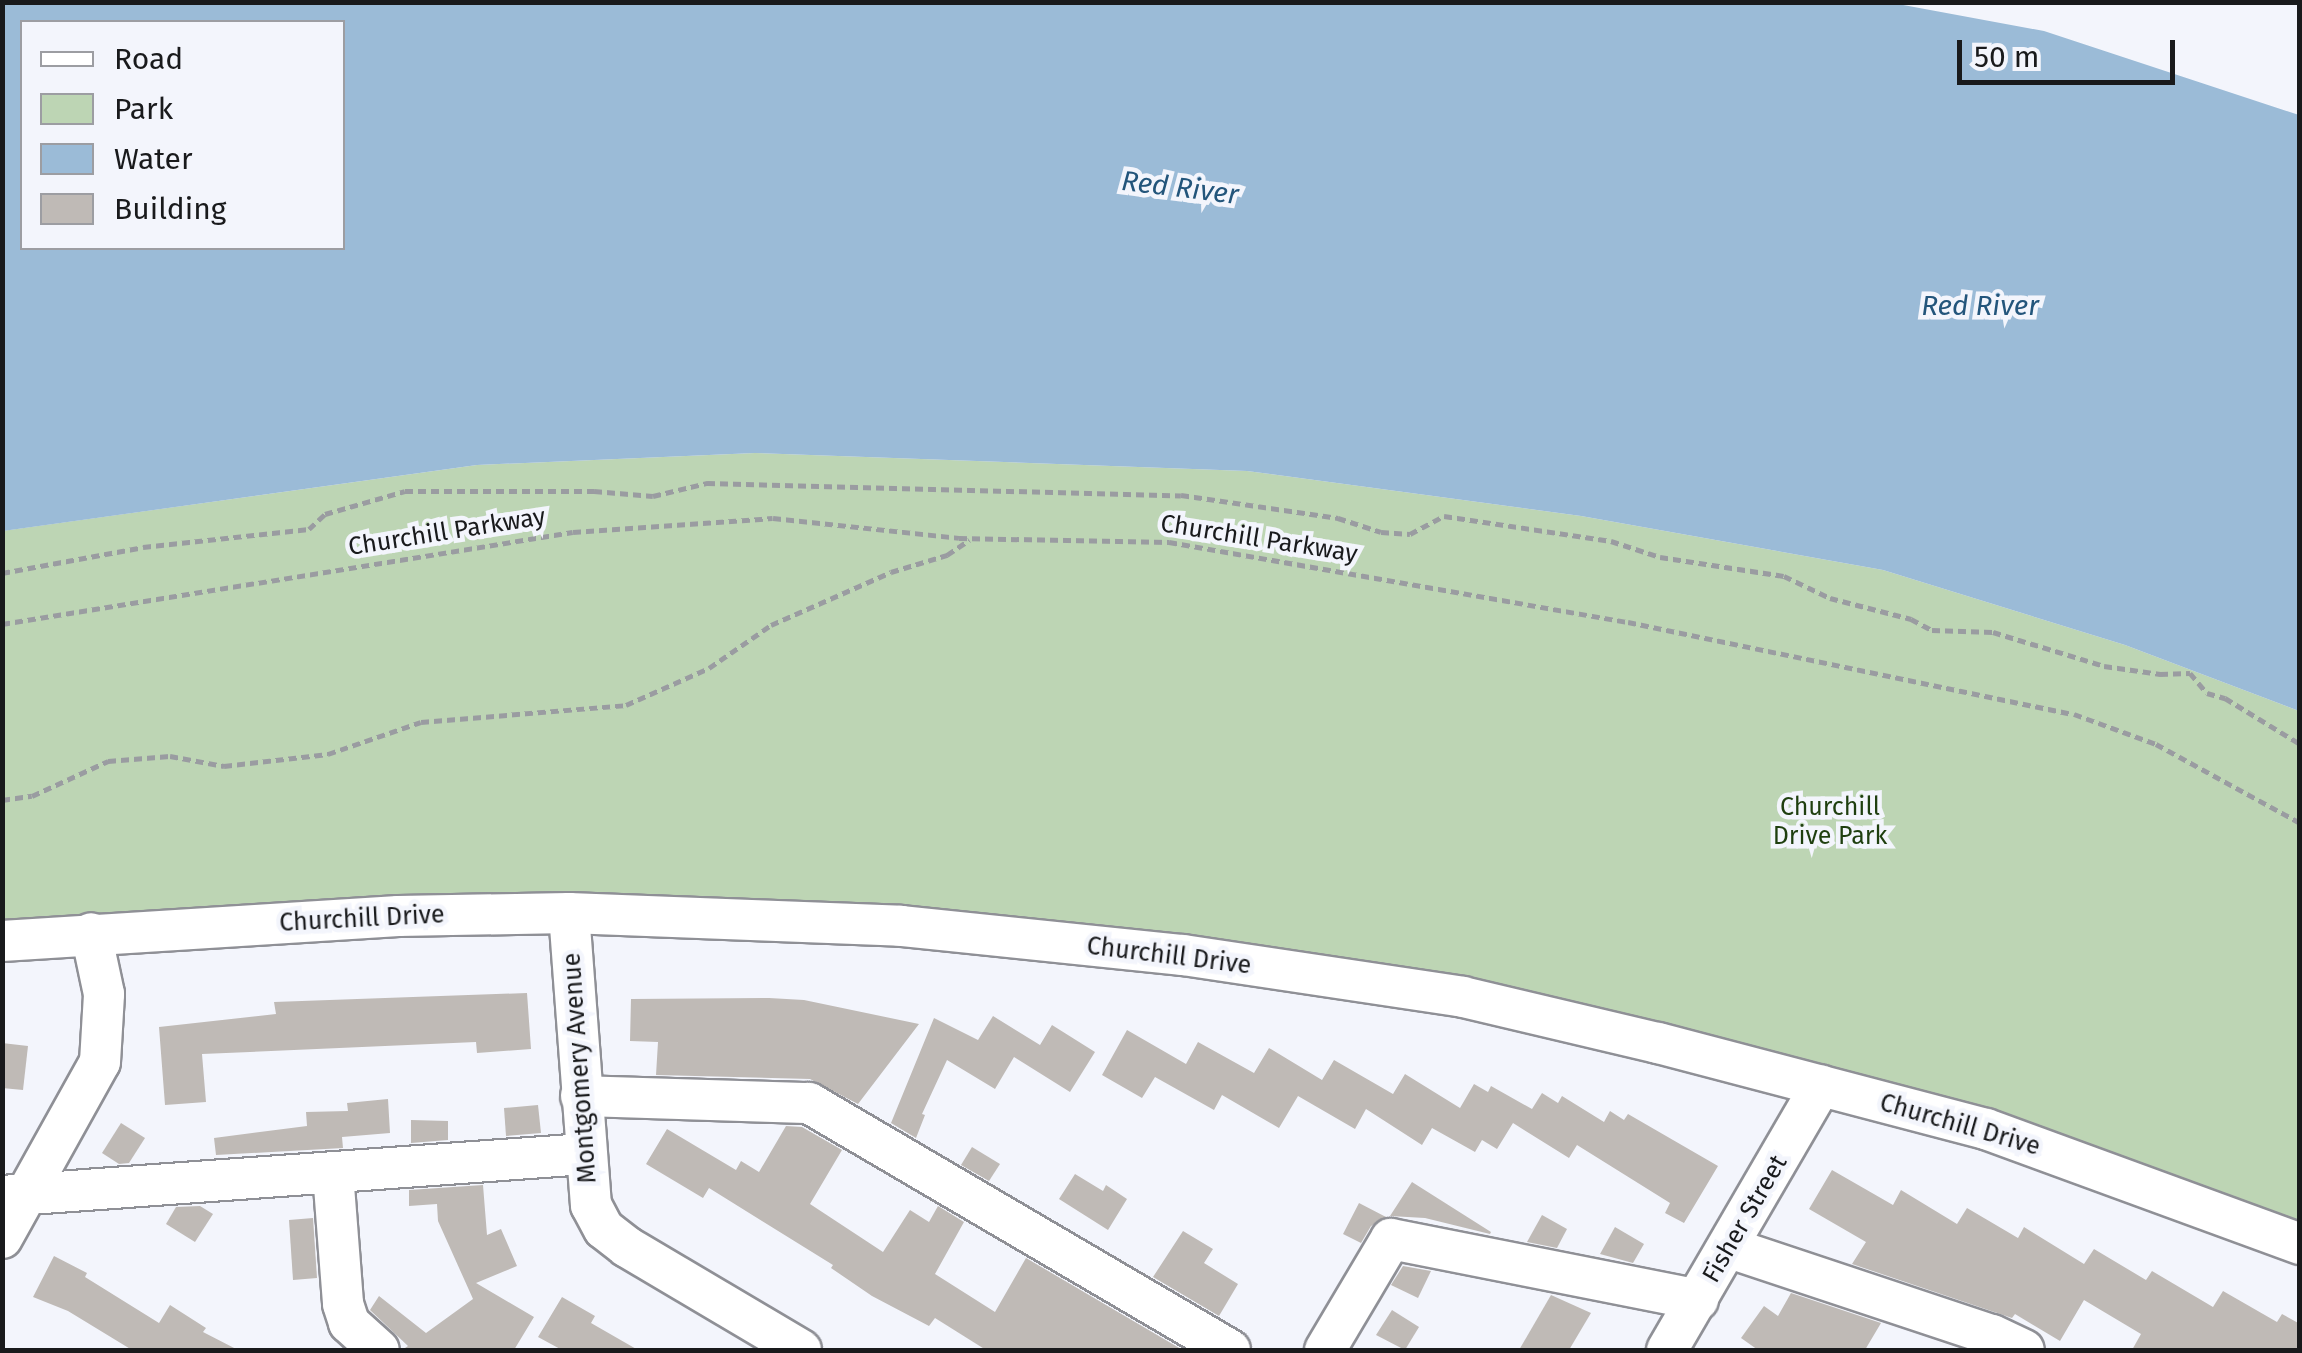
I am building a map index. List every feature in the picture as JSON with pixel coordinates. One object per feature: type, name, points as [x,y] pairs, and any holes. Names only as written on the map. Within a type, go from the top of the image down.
[{"type":"street","name":"Churchill Drive","points":[[2,940],[398,916],[569,912],[902,926],[1183,955],[1464,997],[1820,1085],[1986,1129],[2300,1244]]},
{"type":"street","name":"Montgomery Avenue","points":[[569,912],[591,1205],[604,1229],[801,1350]]},
{"type":"street","points":[[2,1238],[14,1196],[100,1062],[104,994],[91,933]]},
{"type":"street","name":"Fisher Street","points":[[1667,1350],[1730,1248],[1820,1085]]},
{"type":"street","points":[[581,1096],[809,1103],[1230,1350]]},
{"type":"street","points":[[14,1196],[585,1154]]},
{"type":"street","points":[[333,1173],[346,1313],[349,1323],[380,1350]]},
{"type":"street","points":[[1324,1350],[1391,1239],[1698,1300]]},
{"type":"street","points":[[1730,1248],[2024,1350]]},
{"type":"path","points":[[2,573],[143,547],[309,529],[325,514],[404,491],[594,490],[653,496],[707,483],[1180,495],[1338,518],[1381,532],[1410,534],[1444,516],[1611,542],[1660,557],[1784,576],[1830,598],[1911,619],[1932,630],[1994,632],[2104,666],[2190,673],[2207,693],[2225,698],[2300,744]]},
{"type":"path","name":"Churchill Parkway","points":[[2,624],[573,532],[773,518],[971,538],[1169,542],[1628,622],[2074,714],[2156,744],[2300,822]]},
{"type":"path","points":[[2,800],[32,796],[108,761],[170,756],[224,766],[328,754],[421,722],[626,705],[709,668],[770,625],[891,572],[947,554],[971,538]]},
{"type":"green space","name":"Churchill Drive Park","points":[[755,453],[1247,471],[1581,516],[1883,570],[2125,645],[2299,711],[2299,1244],[1658,1043],[901,926],[3,941],[2,531],[477,465]]},
{"type":"water","name":"Red River","points":[[1887,2],[2044,31],[2299,115],[2299,711],[2125,645],[1883,570],[1581,516],[1247,471],[755,453],[477,465],[3,531],[3,3]]},
{"type":"building","points":[[527,993],[531,1049],[477,1053],[476,1042],[202,1054],[206,1102],[165,1105],[159,1027],[276,1014],[274,1002]]},
{"type":"building","points":[[631,999],[804,1000],[919,1024],[858,1104],[810,1079],[656,1075],[658,1042],[630,1041]]},
{"type":"building","points":[[993,1016],[1040,1045],[1052,1025],[1095,1052],[1070,1092],[1014,1057],[995,1089],[947,1060],[922,1114],[925,1115],[916,1138],[891,1123],[934,1018],[978,1040]]},
{"type":"building","points":[[1127,1030],[1186,1064],[1198,1042],[1254,1073],[1269,1048],[1322,1080],[1334,1060],[1393,1094],[1405,1074],[1460,1108],[1474,1084],[1488,1092],[1491,1086],[1532,1109],[1542,1093],[1558,1103],[1562,1096],[1604,1122],[1610,1111],[1624,1120],[1628,1114],[1718,1166],[1684,1223],[1665,1213],[1670,1203],[1577,1145],[1569,1158],[1513,1123],[1497,1149],[1482,1140],[1475,1152],[1432,1128],[1422,1145],[1366,1109],[1355,1129],[1298,1096],[1279,1128],[1222,1095],[1214,1110],[1155,1077],[1142,1098],[1102,1075]]},
{"type":"building","points":[[2,1043],[28,1046],[23,1090],[2,1088]]},
{"type":"building","points":[[388,1099],[390,1133],[342,1137],[343,1148],[216,1155],[214,1138],[307,1126],[306,1112],[348,1111],[347,1103]]},
{"type":"building","points":[[538,1105],[541,1133],[506,1136],[504,1108]]},
{"type":"building","points":[[411,1120],[448,1121],[448,1140],[411,1143]]},
{"type":"building","points":[[121,1123],[145,1138],[129,1163],[119,1164],[102,1153]]},
{"type":"building","points":[[786,1126],[802,1127],[842,1150],[810,1204],[883,1252],[910,1210],[929,1222],[938,1206],[964,1222],[935,1274],[995,1312],[1026,1258],[1181,1349],[986,1350],[935,1318],[929,1326],[872,1296],[831,1268],[833,1265],[709,1188],[703,1198],[646,1164],[667,1129],[736,1170],[741,1161],[759,1172]]},
{"type":"building","points":[[972,1147],[1000,1164],[989,1181],[961,1165]]},
{"type":"building","points":[[1832,1170],[1893,1205],[1901,1190],[1957,1224],[1967,1208],[2018,1238],[2024,1227],[2084,1264],[2094,1249],[2146,1280],[2152,1271],[2213,1307],[2223,1291],[2277,1322],[2282,1314],[2300,1324],[2300,1350],[2132,1350],[2141,1334],[2084,1300],[2060,1341],[2015,1314],[2012,1318],[1852,1264],[1866,1242],[1809,1209]]},
{"type":"building","points":[[1075,1174],[1103,1191],[1106,1185],[1127,1199],[1108,1230],[1059,1199]]},
{"type":"building","points":[[1412,1182],[1490,1234],[1425,1218],[1390,1216]]},
{"type":"building","points":[[483,1185],[487,1235],[501,1229],[517,1266],[476,1283],[534,1317],[514,1350],[402,1350],[408,1346],[370,1310],[379,1296],[426,1333],[473,1299],[438,1221],[437,1204],[409,1206],[409,1190]]},
{"type":"building","points":[[1359,1203],[1386,1217],[1371,1226],[1361,1243],[1343,1234]]},
{"type":"building","points":[[200,1206],[213,1214],[195,1242],[166,1224],[176,1207]]},
{"type":"building","points":[[1542,1215],[1567,1229],[1557,1248],[1527,1242]]},
{"type":"building","points":[[313,1218],[317,1278],[293,1280],[289,1220]]},
{"type":"building","points":[[1615,1227],[1644,1244],[1633,1263],[1600,1254]]},
{"type":"building","points":[[1183,1231],[1213,1249],[1204,1263],[1238,1284],[1219,1316],[1153,1277]]},
{"type":"building","points":[[54,1256],[87,1273],[85,1277],[159,1323],[170,1305],[206,1328],[203,1332],[238,1350],[132,1350],[68,1311],[33,1297]]},
{"type":"building","points":[[1403,1266],[1431,1271],[1418,1298],[1391,1285]]},
{"type":"building","points":[[1791,1293],[1881,1323],[1865,1350],[1758,1350],[1741,1338],[1764,1306],[1778,1316]]},
{"type":"building","points":[[1551,1295],[1591,1313],[1569,1350],[1519,1350]]},
{"type":"building","points":[[562,1297],[595,1316],[591,1323],[638,1350],[562,1350],[538,1337]]},
{"type":"building","points":[[1392,1310],[1419,1327],[1405,1350],[1376,1335]]}]
